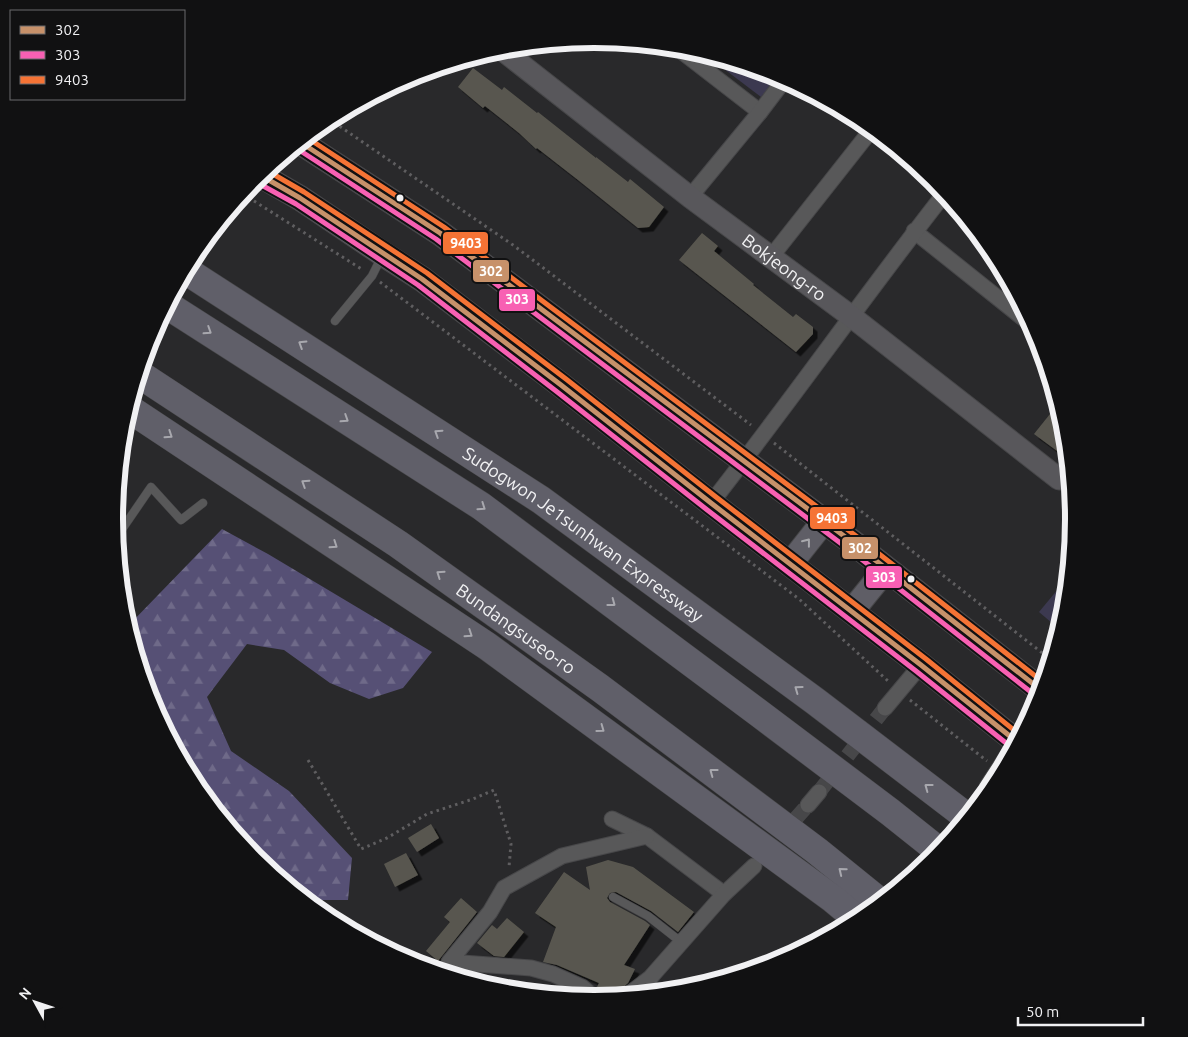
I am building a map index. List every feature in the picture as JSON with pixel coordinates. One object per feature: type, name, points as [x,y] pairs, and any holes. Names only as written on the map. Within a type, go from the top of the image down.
[{"type":"highway","name":"Sudogwon Je1sunhwan Expressway","points":[[191,274],[541,500],[815,701],[961,813]]},
{"type":"highway","name":"Sudogwon Je1sunhwan Expressway","points":[[173,309],[481,506],[890,812],[932,846]]},
{"type":"highway","name":"Bundangsuseo-ro","points":[[145,378],[398,544],[568,665],[817,851],[874,897]]},
{"type":"highway","name":"Bundangsuseo-ro","points":[[135,413],[487,646],[850,913]]},
{"type":"main road","points":[[306,146],[440,233],[824,521],[1034,685]]},
{"type":"main road","points":[[267,179],[300,198],[422,279],[921,664],[1011,737]]},
{"type":"main road","points":[[790,564],[824,521]]},
{"type":"main road","points":[[852,611],[886,569]]},
{"type":"street","name":"Bokjeong-ro","points":[[510,56],[690,197],[852,317],[1059,479],[1063,479]]},
{"type":"street","points":[[690,58],[760,112]]},
{"type":"street","points":[[690,197],[780,86]]},
{"type":"street","points":[[771,257],[867,135]]},
{"type":"street","points":[[711,503],[852,317],[914,231],[940,199]]},
{"type":"street","points":[[914,231],[1018,315]]},
{"type":"street","points":[[885,708],[921,664]]},
{"type":"street","points":[[808,805],[819,792]]},
{"type":"street","points":[[612,819],[647,836],[724,894]]},
{"type":"street","points":[[447,966],[490,912],[504,888],[562,856],[647,836]]},
{"type":"street","points":[[639,987],[650,978],[724,894],[754,866]]},
{"type":"street","points":[[450,967],[530,968],[553,974],[585,989]]},
{"type":"lane","points":[[335,321],[372,276],[383,254]]},
{"type":"lane","points":[[123,527],[151,487],[181,520],[203,504]]},
{"type":"lane","points":[[890,812],[929,850]]},
{"type":"lane","points":[[613,898],[648,916],[681,942]]},
{"type":"path","points":[[337,124],[513,245],[764,434],[1045,655]]},
{"type":"path","points":[[249,198],[372,276],[799,599],[899,691],[994,766]]},
{"type":"path","points":[[308,760],[361,849],[387,838],[427,814],[494,790],[512,844],[504,888]]},
{"type":"green space","points":[[222,529],[268,554],[432,652],[403,688],[369,699],[330,683],[284,650],[247,644],[207,697],[231,751],[289,791],[352,858],[348,900],[318,900],[307,892],[261,852],[220,805],[186,754],[159,699],[148,670],[134,620]]},
{"type":"shaded area","points":[[718,65],[773,83],[761,97]]},
{"type":"shaded area","points":[[1060,587],[1053,624],[1039,612]]},
{"type":"building","points":[[473,68],[502,90],[504,87],[628,182],[630,179],[664,207],[649,227],[638,228],[536,149],[485,106],[483,108],[458,87]]},
{"type":"building","points":[[702,233],[718,246],[714,251],[753,285],[793,317],[796,314],[813,327],[813,334],[796,352],[679,260]]},
{"type":"building","points":[[1052,411],[1060,453],[1034,434]]},
{"type":"building","points":[[431,824],[439,838],[417,852],[408,838]]},
{"type":"building","points":[[406,853],[418,875],[395,887],[384,864]]},
{"type":"building","points":[[608,860],[633,867],[694,912],[678,932],[651,911],[616,892],[610,893],[607,898],[610,902],[650,925],[624,965],[635,969],[628,983],[622,988],[600,990],[597,987],[599,983],[557,965],[543,962],[556,927],[535,913],[564,872],[590,890],[586,867]]},
{"type":"building","points":[[461,898],[477,912],[438,961],[426,951],[450,922],[444,917]]},
{"type":"building","points":[[507,918],[524,932],[504,957],[494,956],[477,943],[492,925],[497,929]]},
{"type":"tunnel","points":[[819,792],[885,708]]},
{"type":"tunnel","points":[[764,854],[808,805]]},
{"type":"transit line","name":"9403","points":[[312,141],[444,227],[860,539],[1037,677]]},
{"type":"transit line","name":"302","points":[[306,146],[440,233],[856,545],[1034,685]]},
{"type":"transit line","name":"303","points":[[300,151],[436,239],[851,551],[1031,692]]},
{"type":"transit line","name":"9403","points":[[273,174],[304,192],[427,273],[926,659],[1014,730]]},
{"type":"transit line","name":"302","points":[[267,179],[300,198],[422,279],[561,385],[1011,737]]},
{"type":"transit line","name":"303","points":[[261,185],[296,204],[418,285],[916,671],[1007,744]]}]
